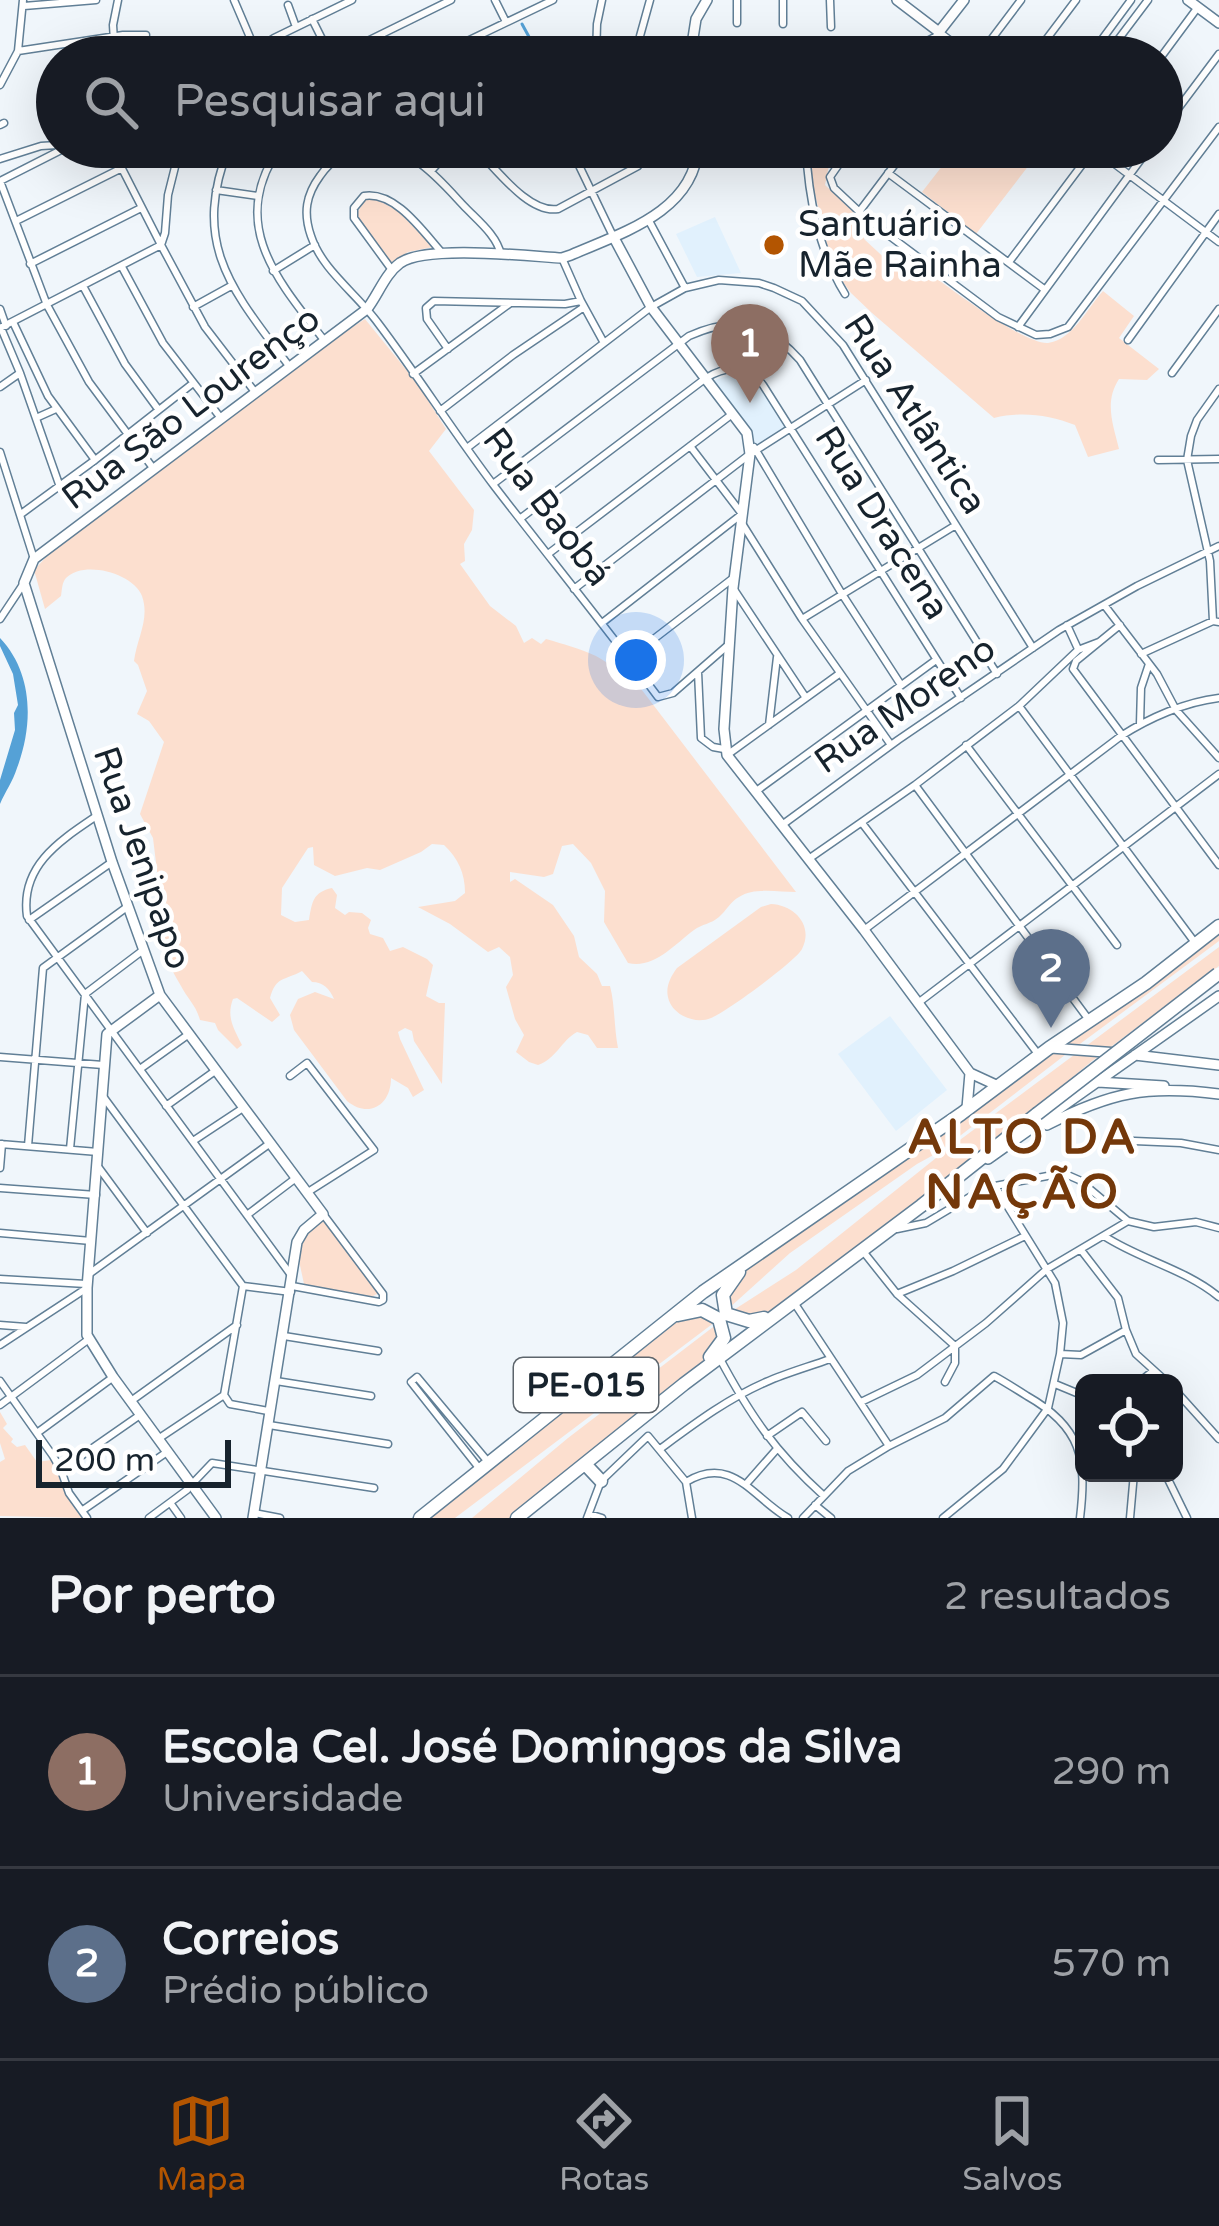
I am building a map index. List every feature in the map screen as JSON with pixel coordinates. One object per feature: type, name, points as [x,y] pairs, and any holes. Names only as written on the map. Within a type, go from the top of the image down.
[{"type":"highway","name":"PE-015","points":[[420,1518],[756,1253],[968,1108],[1219,926]]},
{"type":"highway","name":"PE-015","points":[[517,1518],[771,1316],[1219,974]]},
{"type":"highway","points":[[756,1253],[725,1288],[724,1308],[726,1314],[749,1322],[771,1316]]},
{"type":"highway","points":[[676,1316],[708,1312],[719,1319],[724,1333],[721,1346],[684,1384]]},
{"type":"highway","points":[[585,1464],[601,1481]]},
{"type":"street","points":[[0,86],[18,51],[23,3],[96,0]]},
{"type":"street","points":[[112,36],[118,0]]},
{"type":"street","points":[[234,0],[249,36]]},
{"type":"street","points":[[279,36],[352,0]]},
{"type":"street","points":[[376,36],[451,0]]},
{"type":"street","points":[[495,0],[506,22]]},
{"type":"street","points":[[520,0],[526,12]]},
{"type":"street","points":[[477,36],[553,0]]},
{"type":"street","points":[[597,36],[602,0]]},
{"type":"street","points":[[640,36],[650,0]]},
{"type":"street","points":[[693,36],[706,0]]},
{"type":"street","points":[[737,0],[737,23]]},
{"type":"street","points":[[783,0],[784,24]]},
{"type":"street","points":[[830,0],[830,27]]},
{"type":"street","points":[[897,0],[941,36]]},
{"type":"street","points":[[934,36],[964,0]]},
{"type":"street","points":[[992,36],[1021,0]]},
{"type":"street","points":[[1049,36],[1076,0]]},
{"type":"street","points":[[1104,36],[1131,0]]},
{"type":"street","points":[[1121,36],[1148,0]]},
{"type":"street","points":[[288,4],[296,27]]},
{"type":"street","points":[[1174,36],[1193,4],[1219,22]]},
{"type":"street","points":[[312,19],[321,36]]},
{"type":"street","points":[[129,36],[146,35]]},
{"type":"street","points":[[18,51],[36,48]]},
{"type":"street","points":[[1183,102],[1219,54]]},
{"type":"street","points":[[835,168],[830,180],[834,188],[859,212],[985,309],[1041,335],[1068,327],[1219,127]]},
{"type":"street","points":[[0,159],[36,149]]},
{"type":"street","points":[[1,180],[36,162]]},
{"type":"street","points":[[16,220],[121,168],[193,307],[255,392]]},
{"type":"street","points":[[5,326],[161,245],[175,168]]},
{"type":"street","points":[[223,168],[216,190],[215,238],[231,286],[290,368]]},
{"type":"street","points":[[268,168],[258,196],[259,238],[273,271],[324,340]]},
{"type":"street","points":[[273,271],[314,245],[306,202],[326,168]]},
{"type":"street","points":[[425,168],[494,238],[501,255]]},
{"type":"street","points":[[430,171],[433,168]]},
{"type":"street","points":[[495,168],[545,211],[593,193],[635,168]]},
{"type":"street","points":[[580,168],[651,307],[734,413],[753,452],[901,685]]},
{"type":"street","points":[[443,254],[393,203],[377,195],[364,196],[354,208],[354,218],[392,270],[413,257],[443,254],[562,258],[648,219],[675,200],[695,168]]},
{"type":"street","points":[[807,168],[822,243],[845,294]]},
{"type":"street","points":[[859,212],[892,168]]},
{"type":"street","points":[[1009,262],[1079,168]]},
{"type":"street","points":[[1120,168],[1219,242]]},
{"type":"street","points":[[1018,327],[1134,168]]},
{"type":"street","points":[[0,169],[46,304],[89,382],[153,468]]},
{"type":"street","points":[[888,173],[1044,289]]},
{"type":"street","points":[[216,190],[258,196]]},
{"type":"street","points":[[30,264],[141,208]]},
{"type":"street","points":[[1128,340],[1219,214]]},
{"type":"street","points":[[648,219],[685,288]]},
{"type":"street","name":"Rua Baobá","points":[[314,245],[661,698],[730,644]]},
{"type":"street","points":[[562,258],[604,343]]},
{"type":"street","points":[[122,267],[149,319],[220,418]]},
{"type":"street","name":"Rua São Lourenço","points":[[34,559],[367,309],[392,270]]},
{"type":"street","name":"Rua Atlântica","points":[[467,448],[651,307],[685,288],[739,281],[790,294],[843,345],[1033,648]]},
{"type":"street","points":[[83,286],[125,364],[158,409]]},
{"type":"street","points":[[193,307],[231,286]]},
{"type":"street","points":[[448,349],[428,319],[430,302],[582,304]]},
{"type":"street","points":[[413,374],[512,302]]},
{"type":"street","points":[[440,410],[582,304]]},
{"type":"street","points":[[0,309],[60,487]]},
{"type":"street","points":[[1172,373],[1219,309]]},
{"type":"street","points":[[493,484],[680,343],[716,325],[755,328],[775,336],[800,360],[997,674]]},
{"type":"street","points":[[5,326],[56,409],[95,460]]},
{"type":"street","name":"Rua Dracena","points":[[706,378],[729,368],[759,379],[961,698]]},
{"type":"street","points":[[0,387],[20,373]]},
{"type":"street","points":[[520,518],[706,378]]},
{"type":"street","points":[[574,589],[753,452],[866,380]]},
{"type":"street","points":[[21,514],[192,384]]},
{"type":"street","points":[[1141,654],[1216,621],[1215,561],[1208,551],[1187,460],[1197,420],[1219,388]]},
{"type":"street","points":[[36,418],[56,409]]},
{"type":"street","points":[[548,554],[734,413]]},
{"type":"street","points":[[691,446],[718,480],[802,619],[891,745]]},
{"type":"street","points":[[0,452],[34,559],[0,619]]},
{"type":"street","points":[[753,452],[734,582],[726,752],[970,1073],[996,1085]]},
{"type":"street","points":[[1158,460],[1219,459]]},
{"type":"street","points":[[602,623],[742,518]]},
{"type":"street","points":[[802,619],[956,525]]},
{"type":"street","name":"Rua Moreno","points":[[782,825],[1063,628],[1219,546]]},
{"type":"street","points":[[734,582],[806,698]]},
{"type":"street","points":[[628,658],[734,582]]},
{"type":"street","name":"Rua Jenipapo","points":[[24,583],[112,862],[160,995],[383,1300],[292,1285]]},
{"type":"street","points":[[1105,606],[1177,710],[1219,758]]},
{"type":"street","points":[[1120,625],[1072,667],[1219,865]]},
{"type":"street","points":[[1063,628],[1078,650]]},
{"type":"street","points":[[807,859],[1019,706],[1078,650],[1099,641]]},
{"type":"street","points":[[769,725],[778,656]]},
{"type":"street","points":[[755,792],[936,660]]},
{"type":"street","points":[[1140,724],[1142,685],[1149,664]]},
{"type":"street","points":[[698,672],[701,738],[726,752]]},
{"type":"street","points":[[726,752],[839,674]]},
{"type":"street","points":[[864,930],[1121,736],[1140,724],[1219,698]]},
{"type":"street","points":[[1019,706],[1196,945]]},
{"type":"street","points":[[966,745],[1117,944]]},
{"type":"street","points":[[918,1003],[1219,774]]},
{"type":"street","points":[[915,785],[1090,1020]]},
{"type":"street","points":[[98,815],[38,863],[26,896],[28,918],[247,1215],[292,1285]]},
{"type":"street","points":[[862,823],[969,964],[1044,1051],[1106,1051],[1219,1065]]},
{"type":"street","points":[[28,918],[112,862]]},
{"type":"street","points":[[28,1146],[45,964],[127,907]]},
{"type":"street","points":[[70,1149],[85,994],[142,951]]},
{"type":"street","points":[[160,995],[107,1034],[86,1332],[190,1487],[217,1518]]},
{"type":"street","points":[[956,1178],[1026,1135],[1219,996]]},
{"type":"street","points":[[1174,1059],[1166,1048],[1175,1029]]},
{"type":"street","points":[[140,1070],[188,1034]]},
{"type":"street","points":[[1106,1051],[1112,1058],[1112,1072]]},
{"type":"street","points":[[0,1057],[103,1065]]},
{"type":"street","points":[[290,1076],[307,1063],[374,1150],[308,1192]]},
{"type":"street","points":[[166,1106],[215,1071]]},
{"type":"street","points":[[968,1108],[970,1073]]},
{"type":"street","points":[[1098,1082],[1219,1094]]},
{"type":"street","points":[[1026,1135],[1108,1097],[1174,1088]]},
{"type":"street","points":[[102,1095],[243,1286],[224,1395],[230,1404],[271,1412]]},
{"type":"street","points":[[193,1141],[243,1108]]},
{"type":"street","points":[[1111,1140],[1219,1150]]},
{"type":"street","points":[[0,1168],[1,1144],[98,1151]]},
{"type":"street","points":[[0,1345],[268,1144]]},
{"type":"street","points":[[98,1166],[147,1233]]},
{"type":"street","points":[[888,1231],[926,1223],[995,1186],[1071,1174],[1128,1221],[1154,1227],[1196,1222],[1219,1228]]},
{"type":"street","points":[[247,1215],[296,1178]]},
{"type":"street","points":[[943,1518],[1003,1469],[1048,1408],[1060,1354],[1062,1310],[1055,1283],[995,1186]]},
{"type":"street","points":[[0,1189],[96,1196]]},
{"type":"street","points":[[280,1518],[253,1515],[298,1237],[323,1214]]},
{"type":"street","points":[[861,1402],[912,1378],[1047,1268],[1128,1221]]},
{"type":"street","points":[[0,1233],[91,1240]]},
{"type":"street","points":[[897,1294],[1025,1236]]},
{"type":"street","points":[[1104,1237],[1186,1274],[1219,1297]]},
{"type":"street","points":[[862,1250],[897,1294],[956,1346]]},
{"type":"street","points":[[1081,1250],[1118,1298],[1136,1354],[1157,1374]]},
{"type":"street","points":[[0,1279],[88,1282]]},
{"type":"street","points":[[243,1286],[292,1285]]},
{"type":"street","points":[[793,1301],[889,1446]]},
{"type":"street","points":[[0,1324],[28,1327]]},
{"type":"street","points":[[131,1401],[237,1324]]},
{"type":"street","points":[[1060,1354],[1081,1354],[1126,1330]]},
{"type":"street","points":[[284,1336],[378,1352]]},
{"type":"street","points":[[0,1405],[89,1339]]},
{"type":"street","points":[[945,1382],[955,1363],[956,1346]]},
{"type":"street","points":[[719,1357],[738,1396],[776,1450],[824,1496]]},
{"type":"street","points":[[660,1449],[738,1396],[830,1359]]},
{"type":"street","points":[[1150,1374],[1153,1371]]},
{"type":"street","points":[[38,1433],[113,1377]]},
{"type":"street","points":[[803,1518],[848,1471],[945,1418],[991,1377],[1048,1408],[1071,1432],[1084,1482],[1080,1518]]},
{"type":"street","points":[[419,1378],[485,1466],[412,1381],[419,1378]]},
{"type":"street","points":[[0,1381],[38,1433],[85,1514],[166,1452]]},
{"type":"street","points":[[276,1381],[370,1396]]},
{"type":"street","points":[[1055,1384],[1075,1392]]},
{"type":"street","points":[[158,1439],[224,1395]]},
{"type":"street","points":[[1183,1399],[1219,1439]]},
{"type":"street","points":[[767,1436],[802,1412],[826,1441]]},
{"type":"street","points":[[61,1470],[140,1414]]},
{"type":"street","points":[[269,1425],[388,1444]]},
{"type":"street","points":[[602,1518],[588,1516],[601,1481],[648,1436],[686,1482],[692,1518]]},
{"type":"street","points":[[746,1484],[776,1450]]},
{"type":"street","points":[[149,1518],[171,1504],[212,1462],[374,1488]]},
{"type":"street","points":[[686,1482],[711,1472],[746,1484],[775,1515],[788,1518]]},
{"type":"street","points":[[1130,1518],[1133,1482]]},
{"type":"street","points":[[1169,1482],[1187,1518]]},
{"type":"street","points":[[171,1504],[181,1518]]},
{"type":"street","points":[[815,1505],[831,1518]]},
{"type":"shaded area","points":[[812,168],[828,168],[825,185],[853,211],[866,231],[864,239],[891,264],[901,252],[974,305],[1035,340],[1048,343],[1065,336],[1103,291],[1134,316],[1119,338],[1159,369],[1147,380],[1119,379],[1114,388],[1111,413],[1119,449],[1088,457],[1075,425],[1035,415],[994,418],[851,293],[831,261]]},
{"type":"shaded area","points":[[941,168],[1027,168],[976,234],[922,192]]},
{"type":"shaded area","points":[[376,199],[398,211],[433,247],[408,252],[392,263],[356,215],[365,200]]},
{"type":"shaded area","points":[[715,217],[741,273],[697,277],[676,234]]},
{"type":"shaded area","points":[[365,319],[417,383],[446,429],[429,451],[474,510],[472,530],[464,544],[465,561],[460,564],[490,606],[516,626],[524,643],[532,638],[541,644],[546,639],[571,646],[632,677],[796,892],[745,894],[663,954],[637,964],[628,963],[604,922],[605,891],[591,863],[573,844],[562,846],[553,874],[510,872],[510,882],[515,879],[553,905],[574,936],[579,957],[602,986],[610,986],[613,1001],[618,1048],[597,1048],[588,1035],[577,1032],[538,1065],[516,1052],[524,1035],[506,987],[513,975],[510,957],[499,947],[488,952],[418,907],[455,901],[465,893],[460,866],[444,845],[432,844],[380,870],[367,868],[335,876],[314,865],[313,847],[308,848],[282,888],[281,915],[295,922],[309,920],[314,899],[332,888],[337,895],[335,908],[345,915],[362,913],[371,920],[370,934],[383,938],[390,951],[403,947],[433,965],[426,996],[445,1003],[442,1084],[412,1031],[405,1028],[398,1032],[400,1039],[424,1090],[413,1097],[391,1078],[387,1096],[371,1109],[347,1101],[294,1030],[290,1015],[298,999],[315,992],[334,999],[326,987],[312,982],[302,971],[275,986],[270,998],[280,1015],[272,1022],[233,999],[231,1017],[242,1045],[237,1049],[215,1023],[200,1020],[167,960],[152,914],[161,904],[153,838],[140,814],[164,742],[149,721],[137,714],[147,691],[134,661],[144,621],[142,596],[119,575],[84,570],[66,578],[61,596],[45,609],[34,570],[49,554]]},
{"type":"shaded area","points":[[733,374],[752,381],[764,393],[786,427],[755,446],[712,381]]},
{"type":"shaded area","points":[[771,904],[794,912],[804,924],[805,940],[797,955],[711,1018],[694,1020],[677,1012],[667,994],[677,968]]},
{"type":"shaded area","points":[[1219,931],[1219,941],[939,1152],[790,1253],[728,1309],[726,1297],[738,1276],[756,1262]]},
{"type":"shaded area","points":[[1219,947],[1219,966],[1092,1061],[947,1182],[770,1315],[750,1320],[729,1313],[796,1270],[941,1154]]},
{"type":"shaded area","points":[[890,1016],[947,1090],[896,1131],[838,1054]]},
{"type":"shaded area","points":[[325,1214],[379,1293],[369,1298],[304,1284],[295,1242]]},
{"type":"shaded area","points":[[691,1311],[715,1322],[455,1518],[424,1518],[647,1339]]},
{"type":"shaded area","points":[[717,1324],[722,1333],[684,1384],[510,1518],[472,1518],[568,1438]]},
{"type":"shaded area","points":[[0,1412],[11,1442],[17,1447],[25,1445],[37,1462],[51,1460],[83,1518],[0,1516],[0,1462],[5,1459]]},
{"type":"water","points":[[0,638],[25,684],[28,718],[22,752],[0,804],[0,780],[18,705]]},
{"type":"waterway","points":[[522,24],[529,36]]},
{"type":"place","name":"Santuário Mãe Rainha","points":[[774,245]]},
{"type":"place","name":"Escola Cel. José Domingos da Silva","points":[[750,403]]},
{"type":"place","name":"Correios","points":[[1051,1028]]},
{"type":"district","name":"ALTO DA NAÇÃO","points":[[1023,1166]]}]
